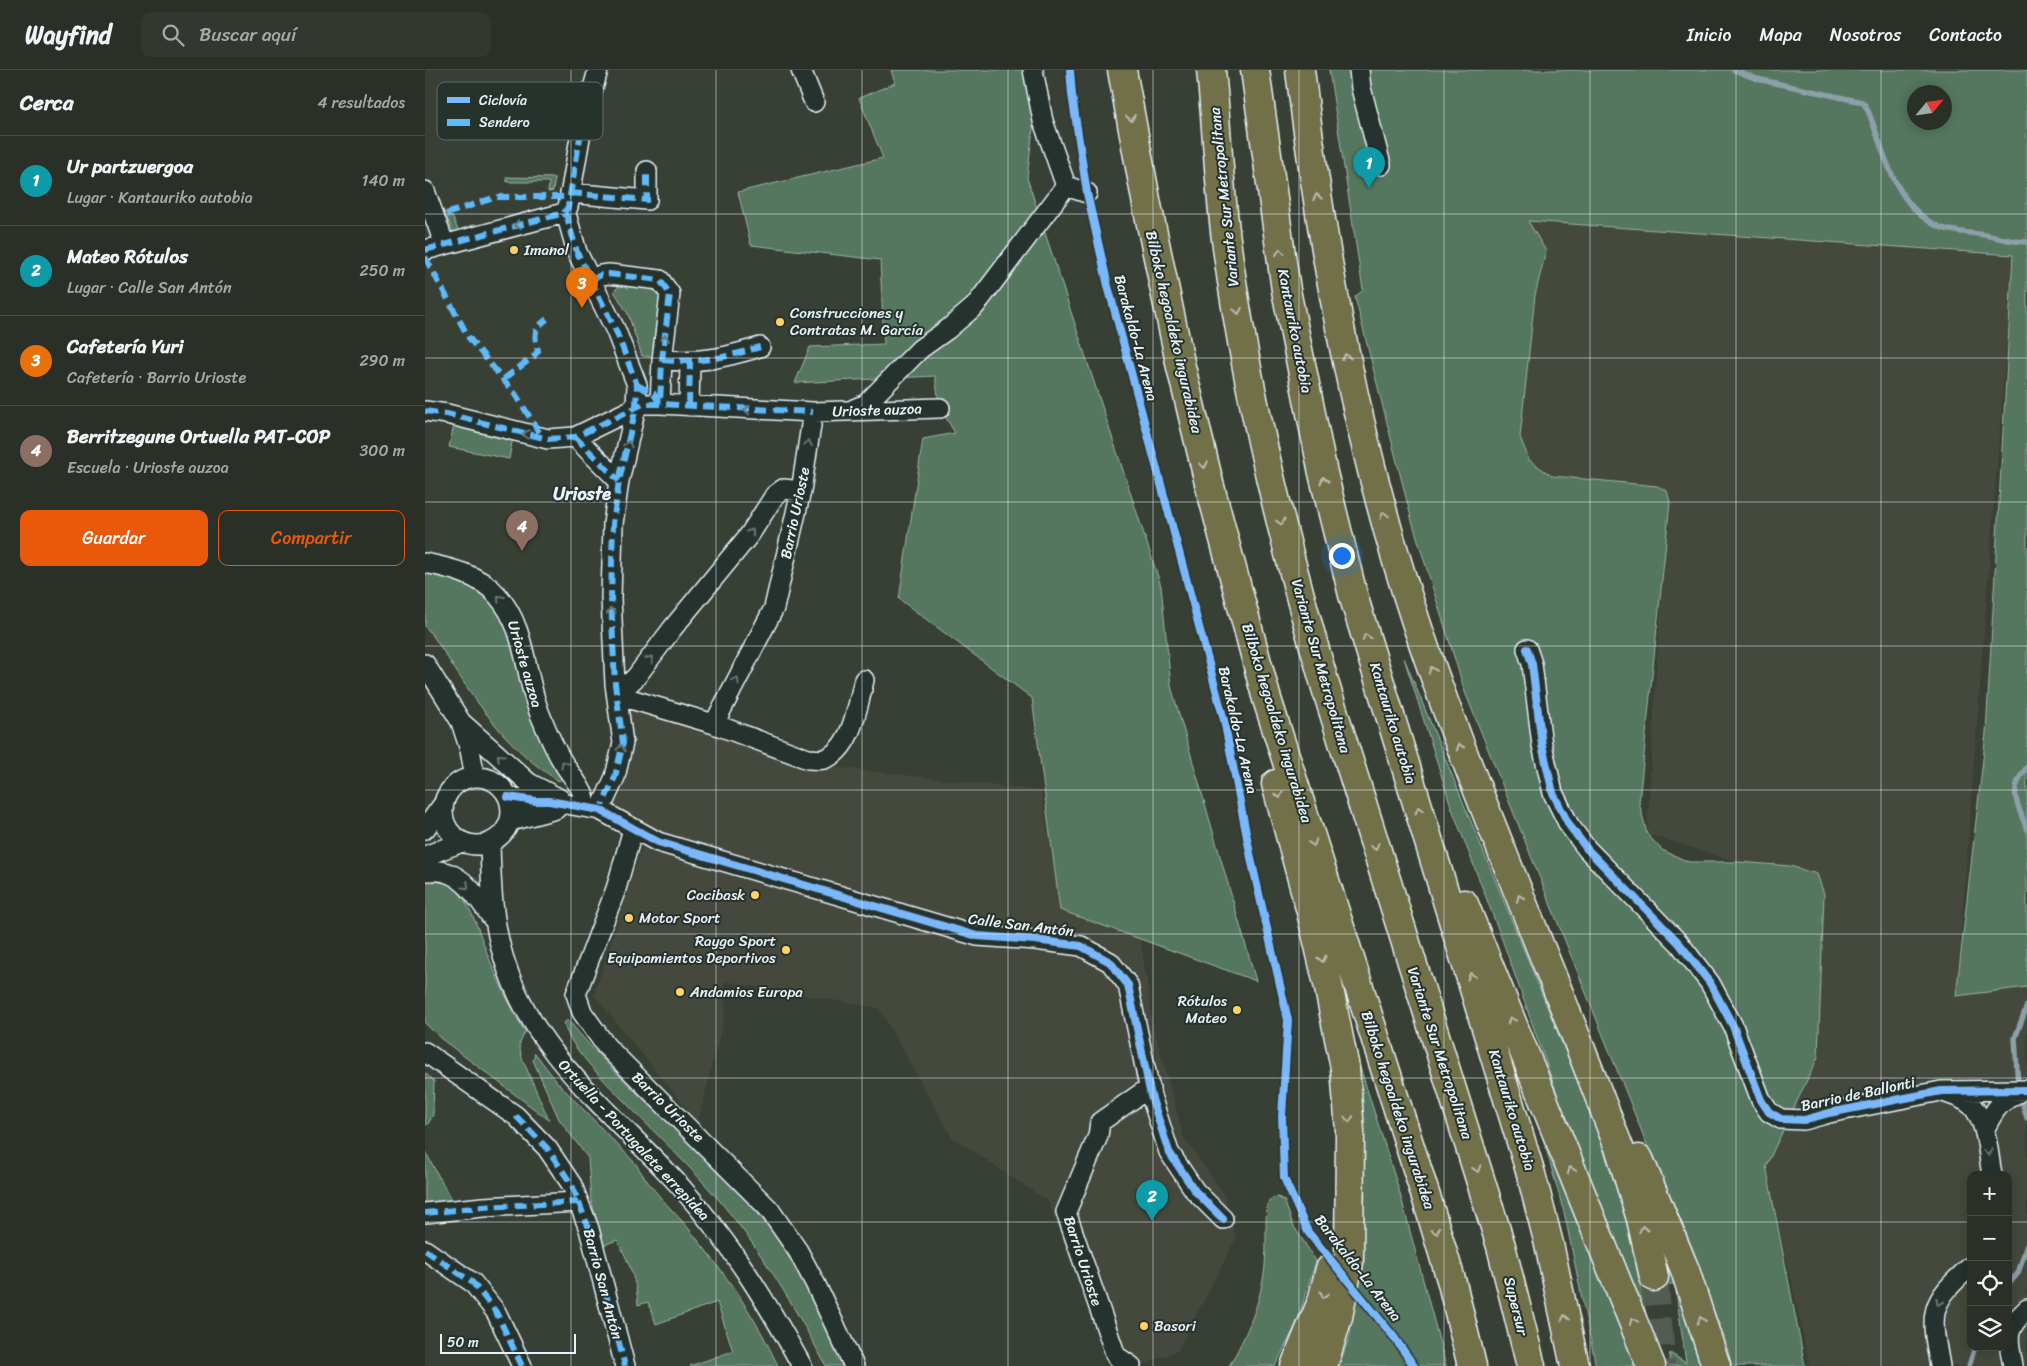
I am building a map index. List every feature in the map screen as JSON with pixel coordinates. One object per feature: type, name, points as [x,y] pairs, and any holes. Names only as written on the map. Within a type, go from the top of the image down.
[{"type":"highway","name":"Bilboko hegoaldeko ingurabidea","points":[[1122,70],[1147,205],[1181,367],[1209,483],[1266,696],[1428,1204],[1452,1283],[1472,1366]]},
{"type":"highway","points":[[1193,70],[1227,246]]},
{"type":"highway","name":"Variante Sur Metropolitana","points":[[1211,70],[1227,246],[1249,376],[1272,485],[1305,615],[1355,784],[1501,1246]]},
{"type":"highway","name":"Kantauriko autobia","points":[[1255,70],[1286,290],[1323,473],[1353,595],[1531,1174],[1549,1244],[1575,1366]]},
{"type":"highway","points":[[1300,70],[1312,169],[1348,371],[1372,470],[1416,623],[1448,716],[1620,1150],[1641,1220],[1653,1277]]},
{"type":"highway","points":[[1266,696],[1265,744],[1311,912],[1345,1068],[1350,1131],[1349,1262],[1338,1318],[1323,1366]]},
{"type":"highway","points":[[1433,856],[1462,900],[1484,950],[1538,1090],[1651,1366]]},
{"type":"highway","points":[[1539,943],[1634,1147],[1682,1261],[1716,1366]]},
{"type":"highway","points":[[1295,1366],[1322,1301],[1349,1197]]},
{"type":"highway","name":"Supersur","points":[[1501,1246],[1531,1366]]},
{"type":"street","points":[[801,70],[814,102]]},
{"type":"street","points":[[1033,70],[1043,121],[1066,186]]},
{"type":"street","points":[[1359,70],[1361,88],[1381,165]]},
{"type":"street","points":[[425,250],[564,213],[568,207],[580,140]]},
{"type":"street","points":[[570,193],[647,200],[647,171]]},
{"type":"street","points":[[1066,186],[1087,193]]},
{"type":"street","points":[[850,410],[866,404],[920,349],[975,306],[1066,186]]},
{"type":"street","points":[[425,191],[444,244]]},
{"type":"street","points":[[510,821],[584,807],[615,777],[623,744],[617,694],[611,598],[613,524],[619,481],[636,407],[637,385],[625,350],[577,252],[567,217],[564,213]]},
{"type":"street","points":[[591,280],[609,274],[660,280],[670,294],[662,360],[660,404]]},
{"type":"street","points":[[662,360],[690,362],[714,360],[761,347]]},
{"type":"street","points":[[689,406],[690,362]]},
{"type":"street","points":[[637,385],[653,394],[660,404]]},
{"type":"street","points":[[425,411],[447,414],[548,438],[575,437],[643,404],[813,412]]},
{"type":"street","name":"Urioste auzoa","points":[[813,412],[940,408]]},
{"type":"street","name":"Barrio Urioste","points":[[714,724],[774,608],[801,491],[813,412]]},
{"type":"street","points":[[575,437],[619,481]]},
{"type":"street","points":[[617,694],[636,677],[750,534],[775,495],[783,489],[801,491]]},
{"type":"street","name":"Urioste auzoa","points":[[425,563],[462,572],[483,583],[495,592],[505,604],[518,630],[538,710],[562,761],[585,797],[584,807]]},
{"type":"street","name":"Barrio de Ballonti","points":[[1527,649],[1532,664],[1542,745],[1553,793],[1569,825],[1587,849],[1679,944],[1710,983],[1733,1026],[1761,1100],[1769,1112],[1781,1119],[1804,1120],[1829,1113],[1941,1091],[2025,1090]]},
{"type":"street","points":[[425,664],[461,722],[470,750],[475,777]]},
{"type":"street","points":[[617,694],[714,724],[808,759],[824,759],[838,750],[851,730],[864,680]]},
{"type":"street","points":[[461,722],[529,783],[584,807]]},
{"type":"street","points":[[425,829],[455,785],[468,778],[475,777],[489,779],[497,784],[508,796],[511,812],[510,821],[504,833],[490,843],[476,845],[462,842],[452,834],[446,825],[444,803]]},
{"type":"street","points":[[508,796],[584,807]]},
{"type":"street","name":"Calle San Antón","points":[[584,807],[658,842],[977,936],[1035,940],[1081,946],[1110,962],[1128,985],[1150,1087],[1169,1152],[1195,1191],[1223,1218]]},
{"type":"street","name":"Barrio Urioste","points":[[633,829],[616,890],[576,994],[583,1012],[606,1046],[769,1209],[798,1251],[854,1366]]},
{"type":"street","points":[[425,856],[462,842]]},
{"type":"street","name":"Ortuella - Portugalete errepidea","points":[[490,843],[491,892],[495,922],[504,960],[522,1002],[540,1032],[581,1086],[681,1186],[715,1227],[738,1258],[802,1366]]},
{"type":"street","points":[[425,871],[444,871],[459,878],[472,891],[495,922]]},
{"type":"street","name":"Barrio San Antón","points":[[425,1052],[516,1116],[547,1148],[572,1185],[589,1229],[625,1366]]},
{"type":"street","name":"Barrio Urioste","points":[[1131,1366],[1116,1356],[1065,1212],[1098,1136],[1100,1122],[1150,1087]]},
{"type":"street","points":[[1984,1130],[1995,1107],[2005,1099],[2025,1090]]},
{"type":"street","points":[[1941,1091],[1961,1098],[1971,1105],[1979,1117],[1984,1130],[1991,1171]]},
{"type":"street","points":[[425,1213],[483,1207],[578,1202]]},
{"type":"street","points":[[425,1250],[473,1284],[496,1312],[522,1366]]},
{"type":"street","points":[[1941,1366],[1933,1331],[1934,1315],[1944,1293],[1967,1270]]},
{"type":"street","points":[[2013,1366],[2009,1341],[2010,1328],[2027,1309]]},
{"type":"shaded area","points":[[1527,221],[2013,255],[1956,996],[2027,985],[2027,1366],[1810,1366],[1766,1166],[1818,1057],[1738,862],[1647,834],[1667,491],[1552,476],[1529,461],[1519,442],[1535,295],[1546,251]]},
{"type":"shaded area","points":[[625,703],[833,767],[1041,791],[1060,910],[1140,939],[1154,1029],[1184,1138],[1224,1194],[1236,1238],[1178,1350],[1140,1366],[1114,1366],[1048,1201],[952,1137],[879,1008],[724,981],[725,1013],[698,1122],[594,995],[649,826],[609,806]]},
{"type":"green space","points":[[891,70],[1040,70],[1027,178],[1161,586],[1171,686],[1256,981],[1060,910],[1032,698],[899,599],[923,439],[955,433],[940,408],[935,376],[795,383],[810,347],[884,344],[880,260],[751,245],[738,192],[883,158],[859,98],[895,83]]},
{"type":"green space","points":[[1329,70],[2027,70],[2027,987],[1956,996],[1986,733],[2013,255],[1528,221],[1546,251],[1535,295],[1520,437],[1529,460],[1552,476],[1657,486],[1667,491],[1670,502],[1639,802],[1647,834],[1662,850],[1689,862],[1738,862],[1790,866],[1817,874],[1824,894],[1818,1057],[1766,1166],[1805,1366],[1732,1366],[1724,1336],[1465,692],[1412,521],[1355,297],[1363,290]]},
{"type":"green space","points":[[506,177],[555,178],[553,191],[548,192],[549,182],[507,182]]},
{"type":"green space","points":[[452,216],[458,230],[476,224],[478,230],[455,237],[447,218]]},
{"type":"green space","points":[[620,285],[655,288],[662,297],[654,357],[642,356],[628,314],[614,291]]},
{"type":"green space","points":[[454,425],[513,437],[509,459],[449,447]]},
{"type":"green space","points":[[425,571],[466,585],[484,596],[501,612],[564,777],[559,781],[526,756],[497,727],[472,695],[435,638],[425,626]]},
{"type":"green space","points":[[1404,658],[1594,1121],[1628,1224],[1647,1319],[1580,1158],[1502,939],[1451,806]]},
{"type":"green space","points":[[433,881],[447,884],[454,888],[466,903],[476,923],[499,981],[525,1032],[519,1045],[522,1058],[549,1120],[440,1038],[425,1023],[425,882]]},
{"type":"green space","points":[[568,1020],[611,1068],[727,1179],[764,1221],[803,1281],[846,1366],[826,1366],[764,1259],[735,1219],[683,1161],[588,1063],[567,1032],[564,1023]]},
{"type":"green space","points":[[535,1053],[557,1082],[636,1164],[654,1190],[702,1245],[760,1329],[778,1366],[690,1366],[733,1351],[717,1302],[656,1324],[648,1302],[638,1305],[632,1272],[617,1240],[604,1245],[591,1200],[588,1158],[559,1119],[533,1060]]},
{"type":"green space","points":[[1360,1067],[1399,1190],[1446,1366],[1339,1366],[1350,1335],[1365,1197]]},
{"type":"green space","points":[[425,1073],[434,1081],[433,1115],[428,1124],[425,1125]]},
{"type":"green space","points":[[1533,1102],[1639,1366],[1596,1366],[1565,1216]]},
{"type":"green space","points":[[425,1151],[452,1201],[425,1205]]},
{"type":"green space","points":[[1277,1197],[1284,1200],[1293,1225],[1316,1261],[1296,1325],[1275,1366],[1229,1366],[1242,1342],[1257,1305],[1265,1266],[1267,1204],[1272,1198]]},
{"type":"green space","points":[[1653,1212],[1708,1366],[1668,1366],[1670,1353],[1686,1363],[1675,1284],[1668,1284]]},
{"type":"waterway","points":[[1734,70],[1757,79],[1862,102],[1869,113],[1891,173],[1907,201],[1917,212],[1935,225],[1947,229],[2027,242]]},
{"type":"waterway","points":[[2027,767],[2017,783],[2016,790],[2017,804],[2027,829]]},
{"type":"waterway","points":[[2018,1086],[2015,1038],[2027,1006]]},
{"type":"waterway","points":[[2020,1095],[2027,1118]]},
{"type":"waterway","points":[[2012,1280],[2018,1273],[2027,1245]]},
{"type":"waterway","points":[[1969,1366],[1974,1351]]},
{"type":"tunnel","points":[[1654,1277],[1662,1366]]},
{"type":"marked path","points":[[564,213],[568,207],[580,140]]},
{"type":"marked path","points":[[570,193],[647,200],[647,171]]},
{"type":"marked path","points":[[446,214],[496,197],[570,197]]},
{"type":"marked path","points":[[564,213],[567,217],[577,252],[616,331],[637,385],[636,407],[619,481],[613,524],[611,598],[615,684],[623,743],[615,777],[600,810]]},
{"type":"marked path","points":[[425,250],[564,213]]},
{"type":"marked path","points":[[425,257],[469,338],[516,395],[542,437]]},
{"type":"marked path","points":[[591,280],[601,275],[609,274],[660,280],[670,294],[662,360],[660,404]]},
{"type":"marked path","points":[[504,379],[538,351],[536,332],[539,326],[547,319]]},
{"type":"marked path","points":[[662,360],[689,361],[712,359],[760,347]]},
{"type":"marked path","points":[[689,406],[690,362]]},
{"type":"marked path","points":[[637,385],[654,394],[660,404]]},
{"type":"marked path","points":[[425,411],[447,414],[548,439],[575,437],[643,404],[813,412]]},
{"type":"marked path","points":[[575,437],[619,481]]},
{"type":"marked path","points":[[516,1116],[547,1148],[572,1185],[589,1229],[625,1366]]},
{"type":"marked path","points":[[425,1213],[483,1207],[578,1202]]},
{"type":"marked path","points":[[425,1250],[473,1283],[496,1312],[522,1366]]},
{"type":"cycle path","name":"Barakaldo-La Arena","points":[[1070,70],[1087,193],[1108,286],[1224,720],[1252,863],[1288,1020],[1282,1116],[1284,1178],[1308,1232],[1394,1337],[1414,1366]]},
{"type":"cycle path","points":[[1527,649],[1532,664],[1542,745],[1553,793],[1569,825],[1587,849],[1679,943],[1710,983],[1733,1026],[1761,1100],[1769,1112],[1781,1119],[1804,1120],[1829,1113],[1941,1091],[2027,1090]]},
{"type":"cycle path","points":[[508,797],[549,801],[600,810],[658,842],[977,936],[1035,940],[1081,946],[1110,962],[1128,985],[1151,1096],[1169,1152],[1195,1191],[1223,1219]]},
{"type":"place","name":"Ur partzuergoa","points":[[1369,188]]},
{"type":"place","name":"Imanol","points":[[514,250]]},
{"type":"place","name":"Cafetería Yuri","points":[[582,308]]},
{"type":"place","name":"Construcciones y Contratas M. García","points":[[780,322]]},
{"type":"place","name":"Berritzegune Ortuella PAT-COP","points":[[522,551]]},
{"type":"place","name":"Cocibask","points":[[755,895]]},
{"type":"place","name":"Motor Sport","points":[[629,918]]},
{"type":"place","name":"Raygo Sport Equipamientos Deportivos","points":[[786,950]]},
{"type":"place","name":"Andamios Europa","points":[[680,992]]},
{"type":"place","name":"Rótulos Mateo","points":[[1237,1010]]},
{"type":"place","name":"Mateo Rótulos","points":[[1152,1221]]},
{"type":"place","name":"Basori","points":[[1144,1326]]},
{"type":"district","name":"Urioste","points":[[582,494]]}]
